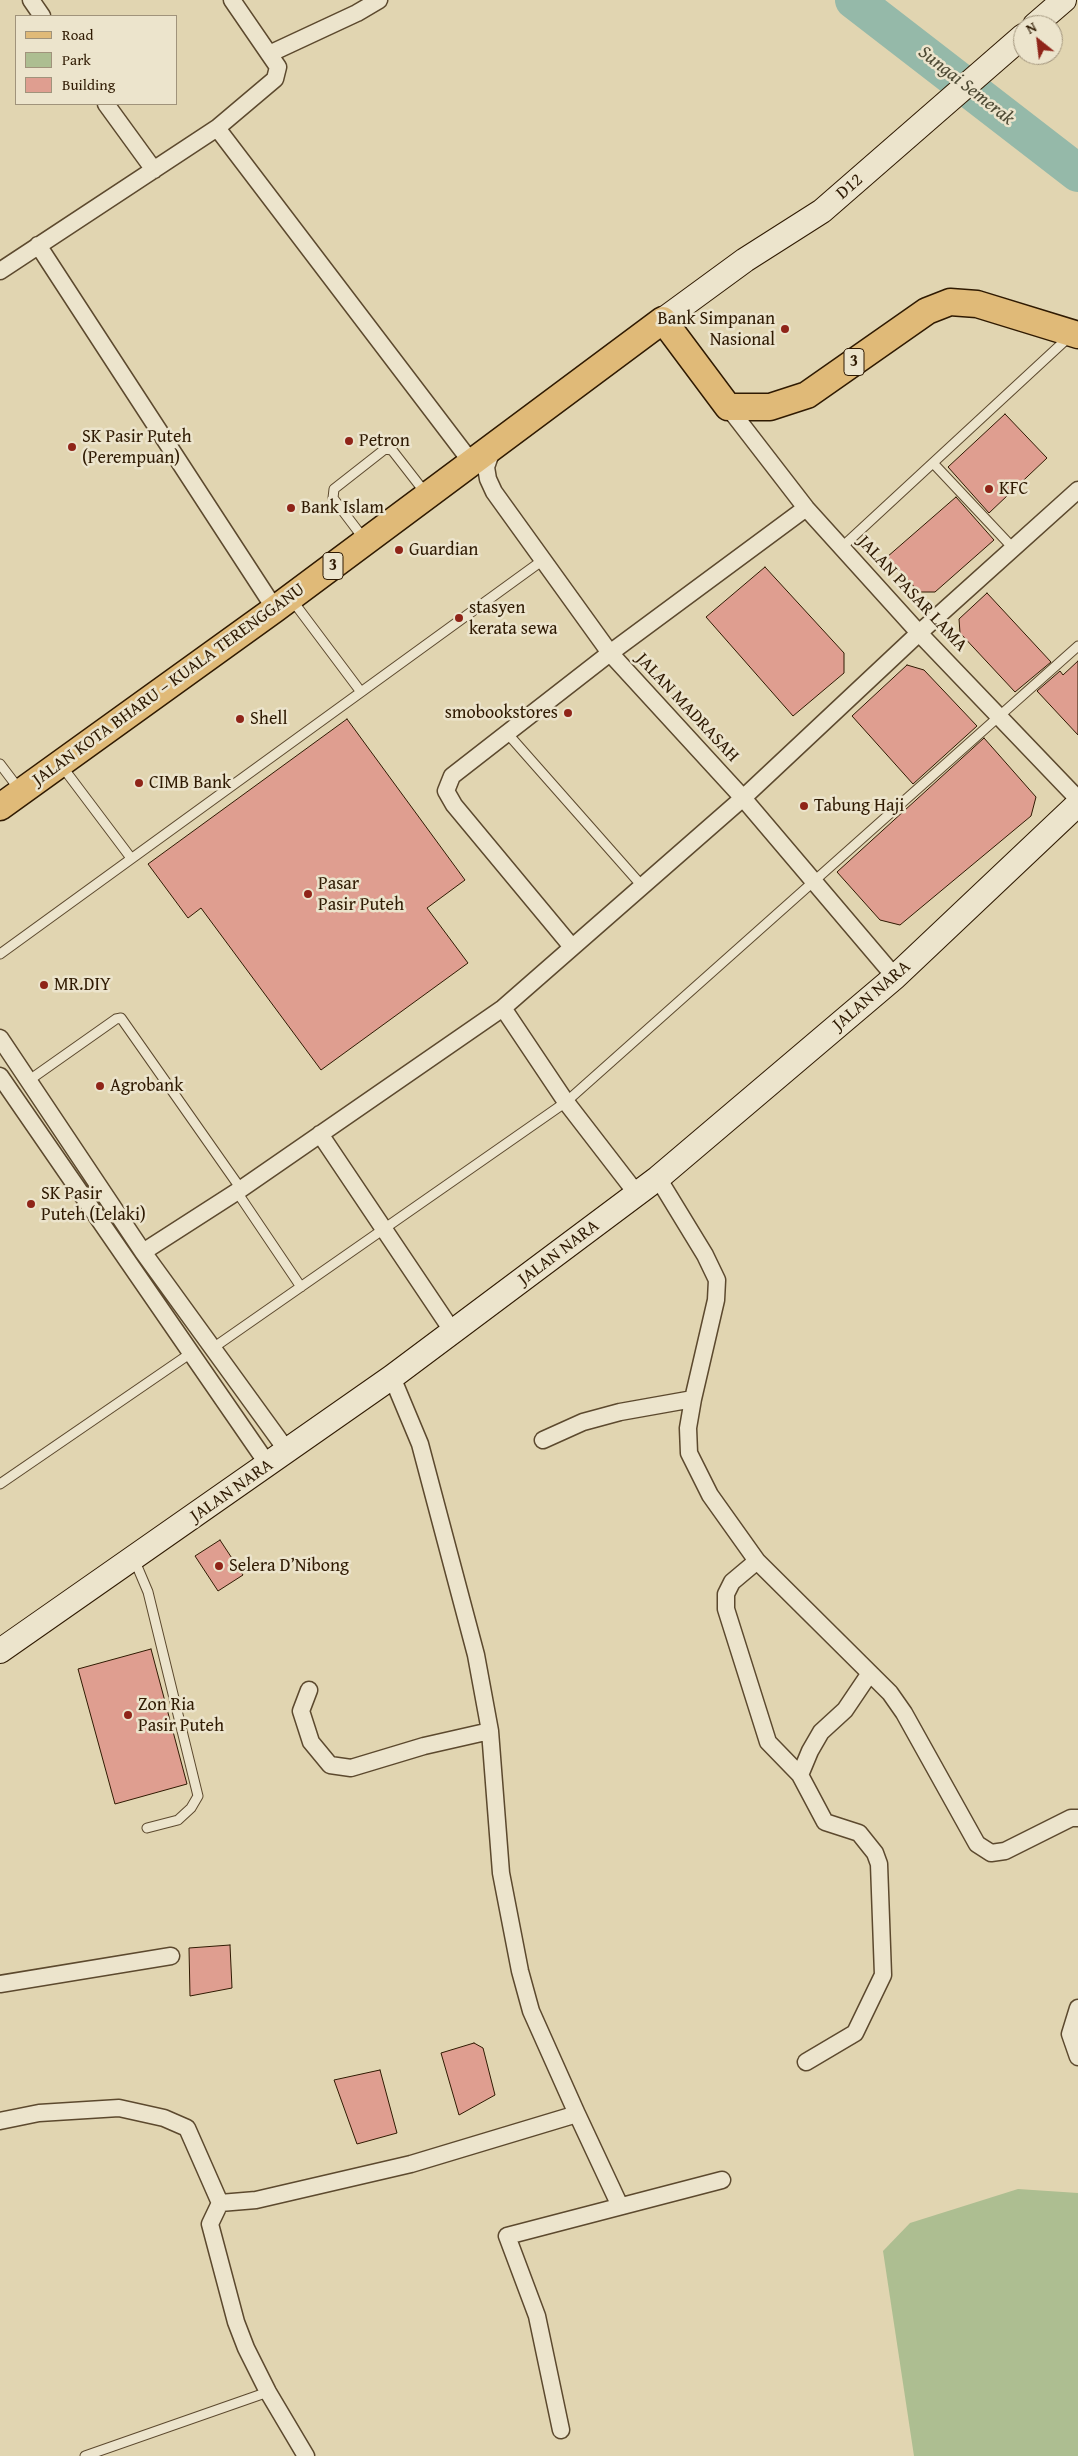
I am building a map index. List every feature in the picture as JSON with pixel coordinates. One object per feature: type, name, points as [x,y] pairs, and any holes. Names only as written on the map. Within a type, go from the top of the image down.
[{"type":"main road","points":[[1047,15],[1064,0]]},
{"type":"main road","name":"D12","points":[[663,320],[745,260],[822,211],[1013,45]]},
{"type":"main road","name":"3","points":[[728,407],[770,407],[807,396],[926,311],[950,302],[977,304],[1076,334]]},
{"type":"main road","points":[[663,320],[728,407]]},
{"type":"main road","name":"JALAN KOTA BHARU – KUALA TERENGGANU","points":[[0,807],[61,765],[282,603],[663,320]]},
{"type":"main road","name":"JALAN NARA","points":[[0,1652],[288,1452],[453,1332],[658,1178],[895,977],[1078,804]]},
{"type":"street","points":[[30,0],[41,15]]},
{"type":"street","points":[[0,271],[217,128],[275,79],[278,67],[232,0]]},
{"type":"street","points":[[269,54],[357,13],[378,0]]},
{"type":"street","points":[[107,105],[154,170]]},
{"type":"street","points":[[217,128],[472,463]]},
{"type":"street","points":[[38,246],[282,603]]},
{"type":"street","name":"JALAN PASAR LAMA","points":[[728,407],[806,508],[919,633],[1078,799]]},
{"type":"street","name":"JALAN MADRASAH","points":[[493,447],[486,467],[488,479],[494,492],[610,653],[743,798],[895,977]]},
{"type":"street","points":[[143,1252],[239,1190],[503,1008],[743,798],[919,633],[1078,490]]},
{"type":"street","points":[[572,947],[454,806],[446,791],[452,776],[610,653],[806,508]]},
{"type":"street","points":[[503,1008],[566,1102],[637,1194]]},
{"type":"street","points":[[0,1038],[143,1252],[288,1452]]},
{"type":"street","points":[[0,1076],[268,1466]]},
{"type":"street","points":[[320,1134],[453,1332]]},
{"type":"street","points":[[658,1178],[705,1255],[717,1280],[716,1300],[688,1428],[689,1452],[710,1495],[757,1561],[890,1693],[904,1713],[977,1844],[991,1853],[1005,1851],[1071,1818],[1078,1818]]},
{"type":"street","points":[[392,1377],[420,1444],[476,1655],[490,1731],[501,1872],[520,1971],[531,2010],[620,2206]]},
{"type":"street","points":[[543,1440],[583,1422],[620,1412],[693,1399]]},
{"type":"street","points":[[757,1561],[732,1582],[726,1594],[726,1609],[768,1742],[800,1775],[825,1822],[860,1832],[875,1853],[879,1864],[883,1975],[855,2033],[806,2062]]},
{"type":"street","points":[[800,1775],[810,1751],[821,1732],[845,1710],[870,1672]]},
{"type":"street","points":[[309,1690],[300,1711],[311,1742],[330,1765],[351,1768],[424,1746],[490,1731]]},
{"type":"street","points":[[0,1984],[171,1956]]},
{"type":"street","points":[[1078,2008],[1070,2034],[1078,2057]]},
{"type":"street","points":[[0,2121],[39,2113],[119,2108],[164,2118],[187,2128],[220,2203],[210,2224],[240,2331],[268,2392],[306,2456]]},
{"type":"street","points":[[220,2203],[256,2200],[411,2164],[577,2114]]},
{"type":"street","points":[[561,2430],[537,2316],[507,2236],[722,2180]]},
{"type":"lane","points":[[842,547],[1076,334]]},
{"type":"lane","points":[[366,541],[334,498],[334,489],[385,449],[392,450],[428,495]]},
{"type":"lane","points":[[933,463],[1013,548]]},
{"type":"lane","points":[[0,954],[543,560]]},
{"type":"lane","points":[[282,603],[361,692]]},
{"type":"lane","points":[[213,1348],[566,1102],[1078,646]]},
{"type":"lane","points":[[507,733],[643,887]]},
{"type":"lane","points":[[0,764],[21,792]]},
{"type":"lane","points":[[61,765],[131,858]]},
{"type":"lane","points":[[28,1081],[116,1019],[121,1018],[239,1190],[300,1287]]},
{"type":"lane","points":[[0,1484],[191,1353]]},
{"type":"lane","points":[[134,1559],[148,1592],[198,1796],[191,1808],[178,1820],[147,1828]]},
{"type":"lane","points":[[85,2456],[268,2392]]},
{"type":"green space","points":[[1018,2189],[1078,2193],[1078,2456],[914,2456],[883,2251],[910,2223]]},
{"type":"building","points":[[1005,414],[1047,458],[989,513],[948,467]]},
{"type":"building","points":[[956,497],[994,540],[935,592],[919,592],[887,557]]},
{"type":"building","points":[[765,567],[844,653],[844,673],[793,716],[706,617]]},
{"type":"building","points":[[987,593],[1051,662],[1015,692],[960,633],[959,619]]},
{"type":"building","points":[[1078,661],[1078,735],[1037,691],[1060,671],[1063,675]]},
{"type":"building","points":[[907,665],[924,670],[977,726],[913,784],[852,716]]},
{"type":"building","name":"Pasar Pasir Puteh","points":[[347,719],[465,880],[427,908],[468,963],[321,1070],[201,908],[188,918],[148,864]]},
{"type":"building","points":[[984,738],[1036,797],[1031,816],[900,925],[880,920],[837,872]]},
{"type":"building","name":"Selera D’Nibong","points":[[220,1540],[243,1575],[218,1591],[195,1556]]},
{"type":"building","points":[[151,1649],[187,1784],[115,1804],[78,1669]]},
{"type":"building","points":[[230,1945],[232,1988],[190,1996],[189,1948]]},
{"type":"building","points":[[474,2043],[483,2048],[495,2095],[459,2115],[441,2053]]},
{"type":"building","points":[[380,2070],[397,2133],[357,2144],[334,2080]]},
{"type":"waterway","name":"Sungai Semerak","points":[[854,0],[1078,173]]},
{"type":"place","name":"Bank Simpanan Nasional","points":[[785,329]]},
{"type":"place","name":"Petron","points":[[349,441]]},
{"type":"place","name":"SK Pasir Puteh (Perempuan)","points":[[72,447]]},
{"type":"place","name":"KFC","points":[[989,489]]},
{"type":"place","name":"Bank Islam","points":[[291,508]]},
{"type":"place","name":"Guardian","points":[[399,550]]},
{"type":"place","name":"stasyen kerata sewa","points":[[459,618]]},
{"type":"place","name":"smobookstores","points":[[568,713]]},
{"type":"place","name":"Shell","points":[[240,719]]},
{"type":"place","name":"CIMB Bank","points":[[139,783]]},
{"type":"place","name":"Tabung Haji","points":[[804,806]]},
{"type":"place","name":"Pasar Pasir Puteh","points":[[308,894]]},
{"type":"place","name":"MR.DIY","points":[[44,985]]},
{"type":"place","name":"Agrobank","points":[[100,1086]]},
{"type":"place","name":"SK Pasir Puteh (Lelaki)","points":[[31,1204]]},
{"type":"place","name":"Selera D’Nibong","points":[[219,1566]]},
{"type":"place","name":"Zon Ria Pasir Puteh","points":[[128,1715]]}]
